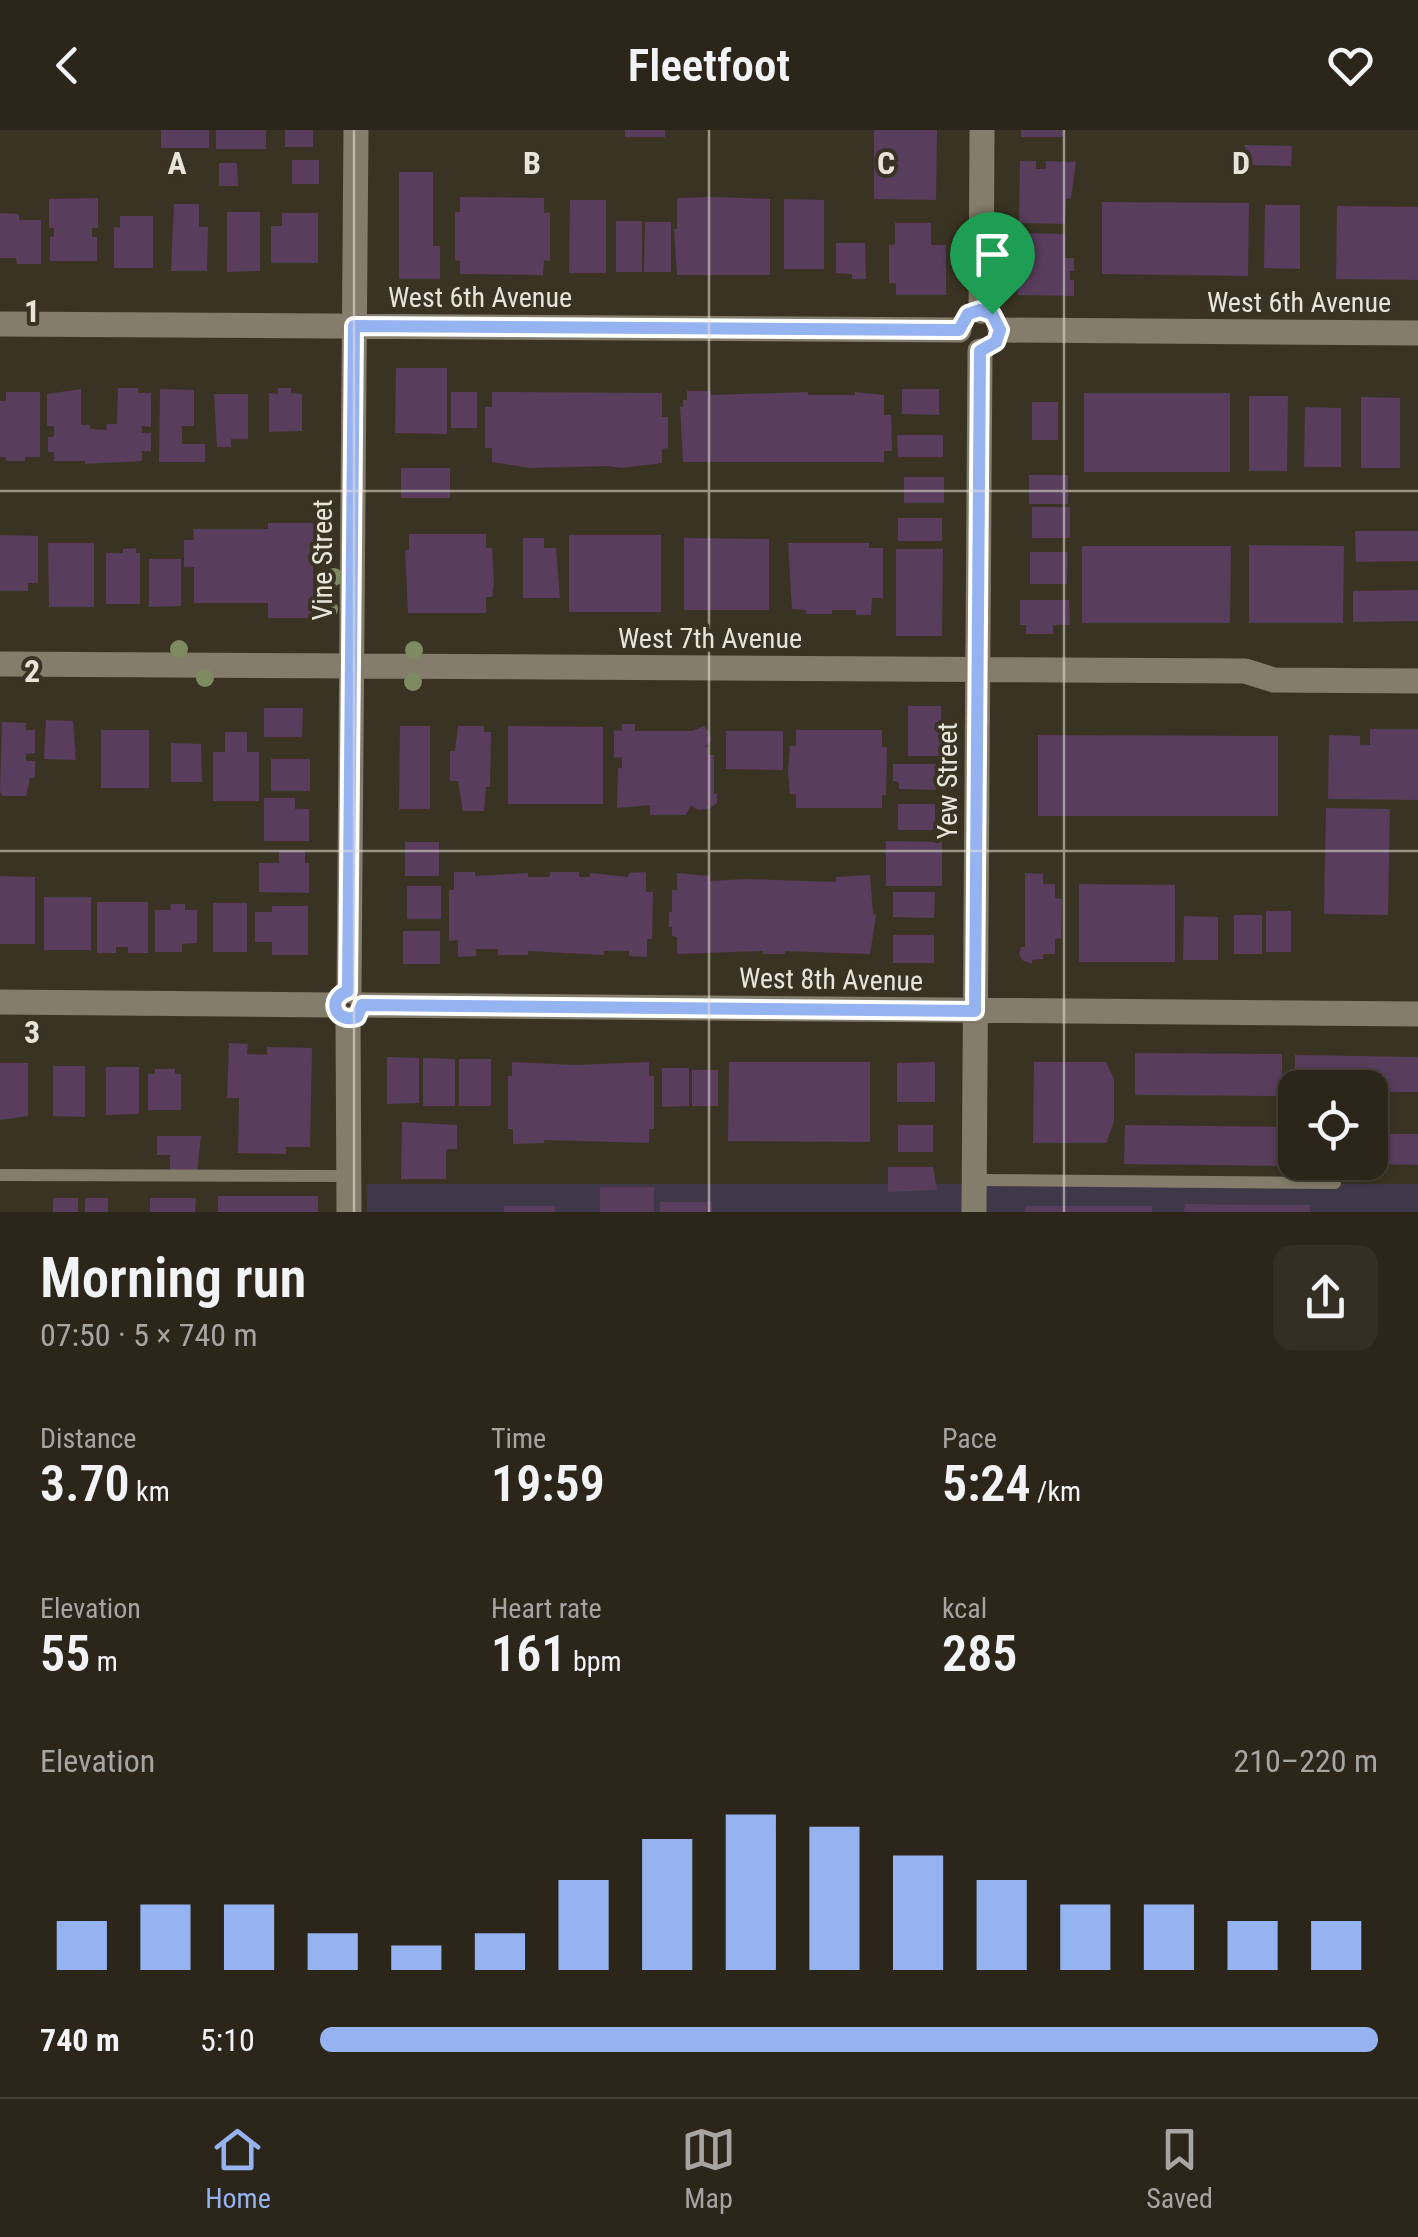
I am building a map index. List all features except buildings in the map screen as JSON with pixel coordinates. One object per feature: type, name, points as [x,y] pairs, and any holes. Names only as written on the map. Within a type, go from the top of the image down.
[{"type":"street","name":"Vine Street","points":[[349,1212],[356,130]]},
{"type":"street","points":[[980,310],[982,130]]},
{"type":"street","points":[[980,310],[992,314],[1000,330],[996,342],[980,351],[963,342],[959,330],[968,314],[980,310]]},
{"type":"street","name":"West 6th Avenue","points":[[0,324],[959,330]]},
{"type":"street","name":"West 6th Avenue","points":[[1000,330],[1418,333]]},
{"type":"street","name":"Yew Street","points":[[974,1212],[980,351]]},
{"type":"street","name":"West 7th Avenue","points":[[0,664],[1246,671],[1274,680],[1418,681]]},
{"type":"street","name":"West 8th Avenue","points":[[0,1002],[1418,1014]]},
{"type":"lane","points":[[0,1175],[349,1176]]},
{"type":"lane","points":[[974,1180],[1336,1183]]},
{"type":"shaded area","points":[[367,1184],[1418,1184],[1418,1212],[367,1212]]},
{"type":"route","points":[[974,311],[992,314],[999,336],[992,346],[980,351],[975,1011],[362,1005],[353,1019],[340,1016],[335,1000],[348,991],[354,326],[959,330],[964,318],[974,311]]}]
